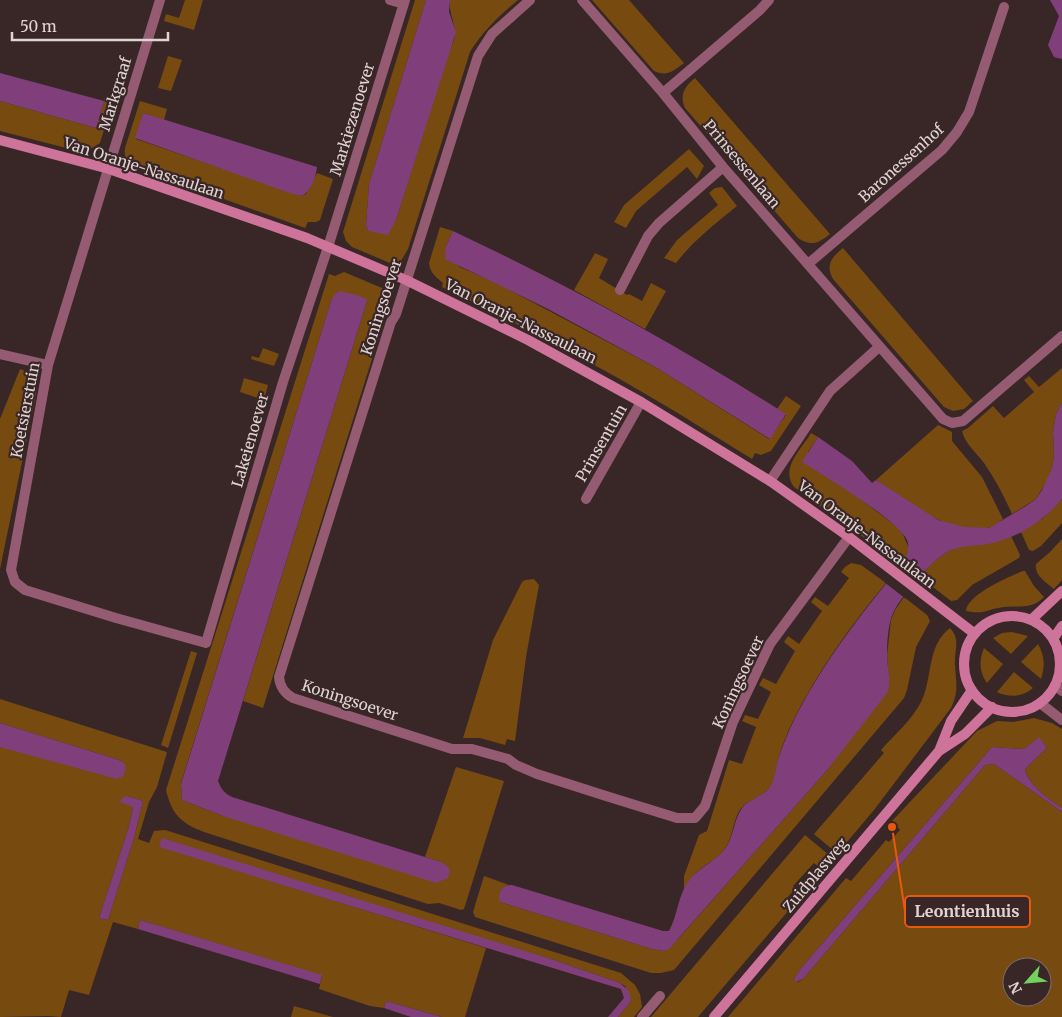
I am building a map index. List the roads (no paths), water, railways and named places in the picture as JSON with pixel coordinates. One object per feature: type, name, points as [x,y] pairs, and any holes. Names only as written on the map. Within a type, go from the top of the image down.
[{"type":"street","name":"Markgraaf","points":[[109,169],[160,0]]},
{"type":"street","points":[[390,0],[404,2]]},
{"type":"street","name":"Koningsoever","points":[[530,0],[492,34],[478,56],[279,677],[280,684],[286,694],[293,698],[452,749],[472,749],[508,758],[537,774],[677,818],[695,818],[705,806],[733,722],[770,644],[849,536]]},
{"type":"street","name":"Prinsessenlaan","points":[[582,0],[663,93],[723,167],[943,419],[952,423],[963,422],[1062,336]]},
{"type":"street","points":[[663,93],[760,10],[768,0]]},
{"type":"street","name":"Markiezenoever","points":[[328,247],[404,2]]},
{"type":"street","name":"Baronessenhof","points":[[808,264],[942,150],[957,132],[969,112],[1004,7]]},
{"type":"street","name":"Van Oranje-Nassaulaan","points":[[0,140],[109,169],[307,238],[406,280],[528,340],[641,402],[770,481],[849,536],[975,634]]},
{"type":"street","points":[[620,290],[648,236],[659,223],[723,167]]},
{"type":"street","name":"Koetsierstuin","points":[[109,169],[48,365],[11,570],[15,582],[24,590],[206,643]]},
{"type":"street","name":"Lakeienoever","points":[[206,643],[283,382],[328,247]]},
{"type":"street","points":[[770,481],[827,395],[879,346]]},
{"type":"street","points":[[0,354],[48,365]]},
{"type":"street","name":"Prinsentuin","points":[[586,499],[641,402]]},
{"type":"street","points":[[1032,620],[1062,591]]},
{"type":"street","points":[[1016,616],[1032,620],[1044,628],[1058,650],[1060,662],[1059,688],[1040,703],[1028,709],[1016,712],[992,707],[981,700],[972,690],[966,676],[964,661],[967,646],[986,623],[1001,617],[1016,616]]},
{"type":"street","points":[[1053,640],[1062,626]]},
{"type":"street","name":"Zuidplasweg","points":[[939,751],[951,721],[972,690]]},
{"type":"street","points":[[1040,703],[1062,720]]},
{"type":"street","name":"Zuidplasweg","points":[[714,1017],[939,751],[965,734],[992,707]]},
{"type":"street","points":[[642,1017],[660,996]]},
{"type":"place","name":"Leontienhuis","points":[[892,827]]}]
